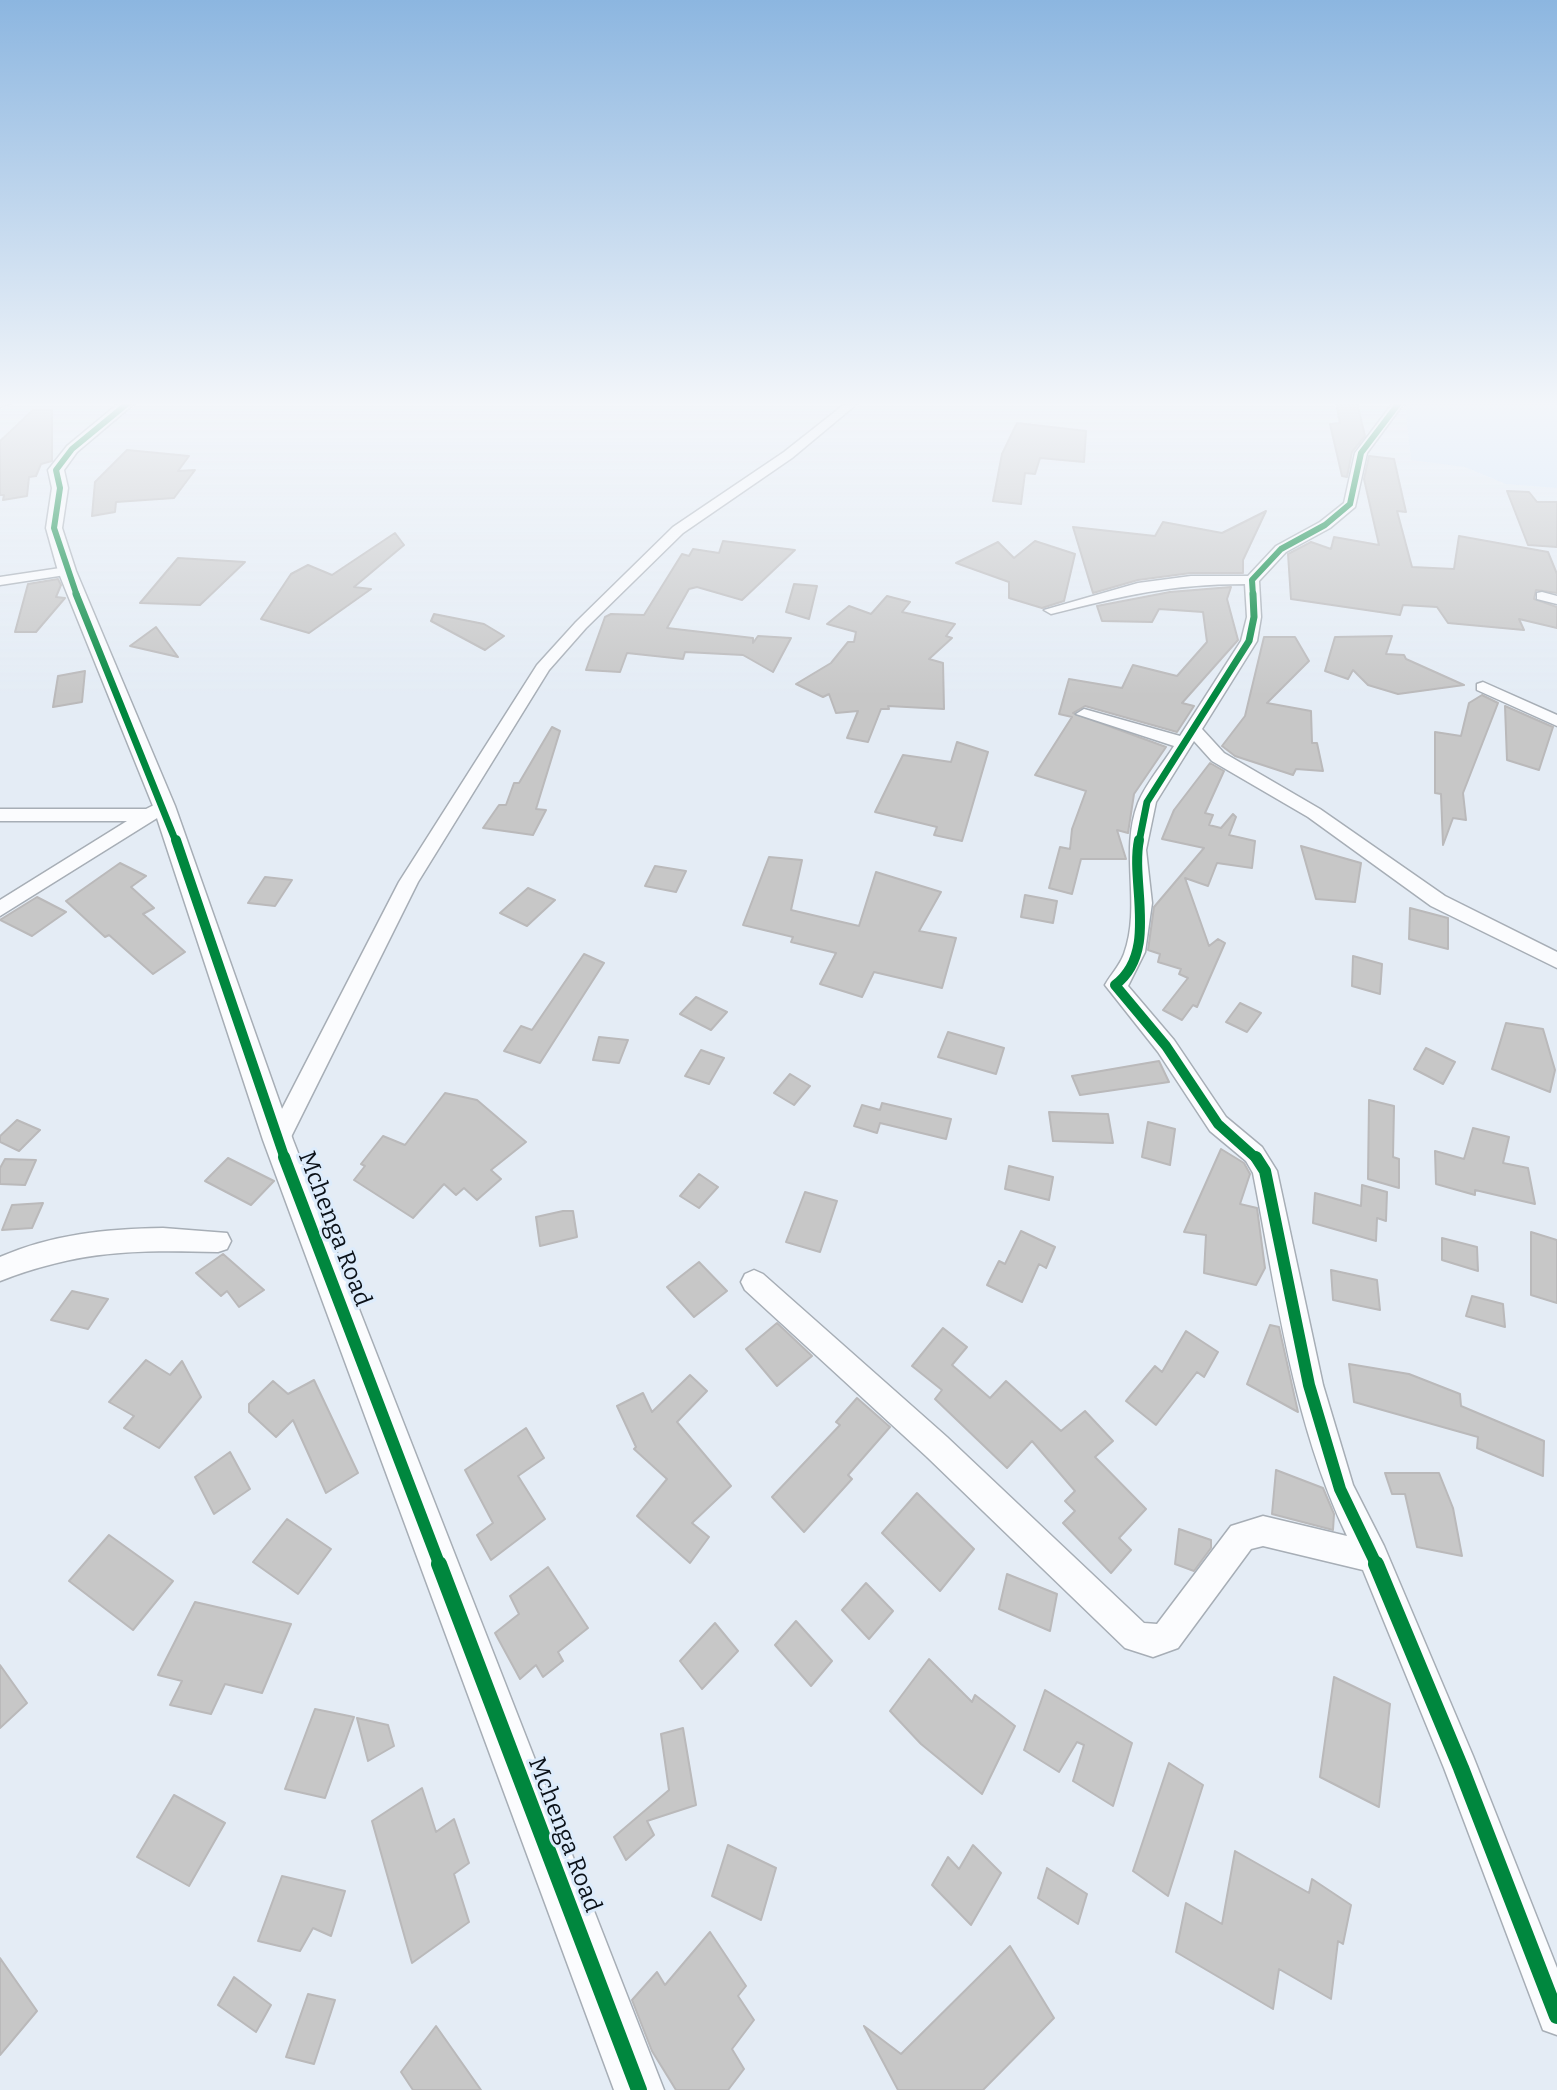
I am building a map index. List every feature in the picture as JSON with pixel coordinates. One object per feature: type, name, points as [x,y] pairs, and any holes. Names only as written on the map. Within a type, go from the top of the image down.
[{"type":"street","name":"Mchenga Road","points":[[58,501],[54,528],[67,571],[278,1140],[639,2090]]},
{"type":"street","points":[[278,1140],[409,882],[543,668],[581,625],[678,530],[721,501]]},
{"type":"street","points":[[1351,501],[1325,525],[1281,549],[1252,580],[1254,617],[1249,641],[1147,802],[1137,850],[1142,903],[1135,952],[1123,979],[1115,985],[1166,1046],[1218,1124],[1254,1154],[1265,1171],[1309,1385],[1340,1489],[1373,1557],[1557,2016]]},
{"type":"street","points":[[0,581],[67,571]]},
{"type":"street","points":[[1051,610],[1138,587],[1191,580],[1252,580]]},
{"type":"street","points":[[1483,687],[1557,721]]},
{"type":"street","points":[[1084,714],[1190,737],[1218,757],[1314,813],[1438,901],[1557,961]]},
{"type":"street","points":[[0,815],[157,811]]},
{"type":"street","points":[[0,909],[157,811]]},
{"type":"street","points":[[0,1269],[19,1259],[117,1239],[218,1241]]},
{"type":"street","points":[[754,1282],[937,1447],[1136,1637],[1153,1641],[1167,1637],[1242,1537],[1263,1531],[1373,1557]]},
{"type":"building","points":[[93,501],[137,501],[116,502],[115,512],[92,516]]},
{"type":"building","points":[[993,501],[1021,501],[1021,504]]},
{"type":"building","points":[[1369,501],[1403,501],[1406,512],[1397,511],[1412,567],[1454,569],[1459,536],[1548,552],[1557,574],[1557,593],[1536,590],[1534,599],[1557,607],[1557,628],[1519,619],[1524,630],[1448,623],[1437,607],[1403,605],[1400,615],[1291,599],[1288,554],[1311,542],[1331,549],[1334,537],[1379,545]]},
{"type":"building","points":[[1511,501],[1557,502],[1557,547],[1528,545]]},
{"type":"building","points":[[1266,511],[1243,560],[1243,573],[1191,573],[1138,580],[1093,593],[1073,527],[1155,536],[1163,522],[1222,533]]},
{"type":"building","points":[[395,533],[404,545],[354,587],[371,589],[309,633],[261,619],[291,574],[308,565],[332,575]]},
{"type":"building","points":[[723,541],[795,550],[742,600],[697,587],[689,589],[667,628],[753,638],[753,643],[758,636],[791,638],[773,672],[743,655],[685,652],[683,659],[627,653],[620,672],[586,670],[605,617],[611,614],[644,615],[682,554],[689,556],[693,549],[719,553]]},
{"type":"building","points":[[1035,541],[1075,554],[1064,601],[1042,608],[1009,598],[1009,582],[956,563],[998,542],[1014,558]]},
{"type":"building","points":[[178,558],[245,562],[200,605],[140,603]]},
{"type":"building","points":[[58,579],[61,585],[56,597],[65,598],[36,632],[15,632],[28,584]]},
{"type":"building","points":[[794,584],[817,586],[809,619],[786,612]]},
{"type":"building","points":[[1231,587],[1227,599],[1238,640],[1182,703],[1194,706],[1177,732],[1085,706],[1073,713],[1166,747],[1134,794],[1128,833],[1117,830],[1126,859],[1081,859],[1072,894],[1049,888],[1060,847],[1070,849],[1072,829],[1086,791],[1035,775],[1072,717],[1059,714],[1069,679],[1122,688],[1133,665],[1177,676],[1207,642],[1203,612],[1159,609],[1152,622],[1102,621],[1097,606],[1170,592]]},
{"type":"building","points":[[887,596],[910,602],[902,612],[955,624],[946,636],[952,638],[929,659],[943,663],[944,709],[888,706],[889,709],[881,709],[868,742],[847,738],[858,711],[836,713],[829,694],[823,697],[796,684],[831,663],[848,642],[854,642],[856,632],[827,624],[849,606],[871,614]]},
{"type":"building","points":[[434,614],[484,624],[504,636],[485,650],[431,621]]},
{"type":"building","points":[[156,627],[178,657],[130,646]]},
{"type":"building","points":[[1392,636],[1386,654],[1404,655],[1406,659],[1464,685],[1398,694],[1368,685],[1353,670],[1348,679],[1325,671],[1335,637]]},
{"type":"building","points":[[1264,637],[1295,637],[1309,661],[1267,703],[1311,711],[1312,743],[1317,743],[1323,771],[1296,769],[1293,775],[1235,756],[1222,746],[1245,716]]},
{"type":"building","points":[[85,671],[82,702],[53,707],[58,676]]},
{"type":"building","points":[[1482,695],[1498,703],[1463,793],[1466,820],[1453,818],[1443,845],[1441,794],[1435,793],[1435,732],[1461,736],[1469,703]]},
{"type":"building","points":[[1505,706],[1553,727],[1539,770],[1507,760]]},
{"type":"building","points":[[552,727],[560,731],[536,809],[546,810],[533,835],[483,828],[499,805],[506,805],[514,783],[519,783]]},
{"type":"building","points":[[957,742],[988,752],[962,841],[934,835],[937,827],[875,812],[903,755],[951,762]]},
{"type":"building","points":[[1210,763],[1224,771],[1205,813],[1213,815],[1209,825],[1221,828],[1233,814],[1236,817],[1229,835],[1255,841],[1252,868],[1217,863],[1208,886],[1185,878],[1209,946],[1218,939],[1225,943],[1197,1007],[1193,1005],[1182,1020],[1163,1010],[1188,978],[1179,974],[1181,969],[1158,962],[1160,954],[1148,950],[1154,907],[1204,848],[1162,839],[1174,810]]},
{"type":"building","points":[[1301,846],[1361,863],[1355,902],[1316,899]]},
{"type":"building","points":[[769,857],[802,860],[791,910],[859,926],[876,872],[941,892],[919,931],[956,938],[942,988],[874,972],[862,997],[820,984],[836,953],[791,942],[793,937],[743,925]]},
{"type":"building","points":[[120,863],[146,876],[131,887],[154,908],[143,914],[185,952],[153,974],[109,935],[105,937],[66,901]]},
{"type":"building","points":[[655,866],[686,871],[676,892],[645,886]]},
{"type":"building","points":[[265,877],[292,880],[275,906],[248,903]]},
{"type":"building","points":[[528,888],[555,900],[527,926],[500,913]]},
{"type":"building","points":[[1025,895],[1057,901],[1053,923],[1021,917]]},
{"type":"building","points":[[37,897],[66,912],[32,936],[0,920]]},
{"type":"building","points":[[1410,908],[1448,918],[1448,949],[1409,939]]},
{"type":"building","points":[[584,954],[604,963],[540,1063],[504,1051],[521,1026],[532,1030]]},
{"type":"building","points":[[1353,956],[1382,964],[1380,994],[1352,986]]},
{"type":"building","points":[[696,997],[727,1012],[711,1030],[680,1014]]},
{"type":"building","points":[[1240,1003],[1261,1013],[1247,1032],[1226,1022]]},
{"type":"building","points":[[1506,1023],[1543,1029],[1555,1070],[1550,1092],[1492,1069]]},
{"type":"building","points":[[948,1032],[1004,1048],[996,1074],[938,1057]]},
{"type":"building","points":[[599,1037],[628,1040],[619,1063],[593,1060]]},
{"type":"building","points":[[1426,1048],[1455,1062],[1443,1084],[1414,1069]]},
{"type":"building","points":[[701,1050],[724,1058],[709,1084],[685,1076]]},
{"type":"building","points":[[1159,1061],[1169,1082],[1080,1095],[1072,1076]]},
{"type":"building","points":[[790,1074],[810,1086],[794,1105],[774,1093]]},
{"type":"building","points":[[445,1093],[477,1100],[526,1142],[491,1170],[501,1179],[477,1200],[464,1188],[456,1195],[444,1184],[413,1218],[354,1180],[365,1166],[361,1164],[383,1136],[405,1145]]},
{"type":"building","points":[[1369,1100],[1394,1106],[1393,1157],[1399,1159],[1399,1188],[1368,1179]]},
{"type":"building","points":[[882,1103],[951,1119],[946,1139],[880,1123],[877,1133],[854,1126],[862,1105],[880,1110]]},
{"type":"building","points":[[1049,1112],[1108,1114],[1113,1143],[1053,1141]]},
{"type":"building","points":[[17,1120],[40,1130],[19,1151],[0,1142],[0,1136]]},
{"type":"building","points":[[1148,1122],[1175,1129],[1170,1165],[1142,1157]]},
{"type":"building","points":[[1473,1128],[1509,1137],[1503,1163],[1528,1168],[1535,1204],[1475,1190],[1475,1195],[1436,1184],[1435,1151],[1464,1159]]},
{"type":"building","points":[[1221,1149],[1244,1163],[1250,1174],[1240,1204],[1257,1208],[1265,1268],[1256,1285],[1204,1273],[1206,1235],[1184,1232]]},
{"type":"building","points":[[228,1158],[274,1181],[251,1205],[205,1181]]},
{"type":"building","points":[[5,1159],[36,1160],[25,1185],[0,1184],[0,1168]]},
{"type":"building","points":[[1009,1166],[1053,1177],[1049,1200],[1005,1189]]},
{"type":"building","points":[[699,1174],[718,1187],[699,1208],[680,1196]]},
{"type":"building","points":[[1362,1185],[1387,1192],[1386,1221],[1377,1218],[1376,1241],[1313,1223],[1315,1193],[1361,1206]]},
{"type":"building","points":[[805,1192],[837,1201],[820,1252],[786,1242]]},
{"type":"building","points":[[43,1203],[32,1228],[2,1230],[12,1205]]},
{"type":"building","points":[[573,1211],[577,1237],[540,1246],[536,1217]]},
{"type":"building","points":[[1021,1231],[1055,1247],[1046,1268],[1039,1264],[1022,1302],[987,1285],[999,1261],[1005,1264]]},
{"type":"building","points":[[1531,1232],[1557,1240],[1557,1303],[1531,1295]]},
{"type":"building","points":[[1442,1238],[1477,1247],[1478,1271],[1442,1260]]},
{"type":"building","points":[[223,1254],[264,1290],[239,1307],[227,1291],[221,1296],[196,1273]]},
{"type":"building","points":[[699,1262],[727,1291],[694,1317],[667,1287]]},
{"type":"building","points":[[1331,1270],[1377,1280],[1380,1310],[1333,1300]]},
{"type":"building","points":[[72,1291],[108,1299],[88,1329],[51,1320]]},
{"type":"building","points":[[1472,1296],[1503,1304],[1505,1327],[1466,1316]]},
{"type":"building","points":[[777,1323],[812,1356],[777,1386],[746,1349]]},
{"type":"building","points":[[1270,1325],[1279,1327],[1298,1412],[1247,1384]]},
{"type":"building","points":[[943,1328],[967,1347],[952,1365],[990,1398],[1006,1381],[1061,1431],[1085,1411],[1113,1441],[1095,1457],[1146,1509],[1119,1538],[1131,1550],[1111,1573],[1063,1523],[1075,1511],[1065,1501],[1075,1491],[1032,1441],[1007,1468],[935,1399],[942,1390],[912,1366]]},
{"type":"building","points":[[1186,1331],[1218,1352],[1204,1377],[1197,1372],[1156,1425],[1126,1401],[1155,1366],[1162,1372]]},
{"type":"building","points":[[146,1360],[170,1375],[182,1361],[201,1397],[159,1448],[124,1428],[134,1416],[109,1402]]},
{"type":"building","points":[[1349,1364],[1409,1374],[1460,1394],[1461,1406],[1544,1441],[1543,1476],[1477,1448],[1478,1437],[1354,1402]]},
{"type":"building","points":[[690,1375],[707,1391],[677,1422],[731,1486],[692,1523],[709,1537],[690,1563],[637,1516],[667,1479],[634,1449],[636,1447],[617,1406],[643,1393],[652,1412]]},
{"type":"building","points":[[314,1380],[358,1473],[326,1493],[293,1420],[276,1437],[249,1412],[249,1404],[273,1381],[288,1394]]},
{"type":"building","points":[[857,1398],[890,1427],[848,1475],[852,1479],[804,1532],[772,1497],[840,1425],[836,1422]]},
{"type":"building","points":[[526,1428],[544,1458],[518,1476],[545,1519],[491,1560],[477,1535],[493,1523],[465,1470]]},
{"type":"building","points":[[230,1452],[250,1489],[214,1514],[195,1477]]},
{"type":"building","points":[[1276,1470],[1323,1488],[1334,1514],[1333,1530],[1272,1514]]},
{"type":"building","points":[[1385,1473],[1439,1473],[1453,1508],[1462,1556],[1417,1547],[1405,1494],[1392,1494]]},
{"type":"building","points":[[917,1493],[974,1549],[940,1591],[882,1533]]},
{"type":"building","points":[[287,1519],[331,1549],[298,1594],[253,1562]]},
{"type":"building","points":[[1179,1529],[1211,1540],[1211,1548],[1194,1571],[1175,1564]]},
{"type":"building","points":[[109,1535],[173,1581],[133,1630],[69,1581]]},
{"type":"building","points":[[548,1567],[588,1628],[558,1652],[563,1661],[543,1677],[536,1665],[520,1679],[495,1633],[519,1614],[510,1596]]},
{"type":"building","points":[[1007,1574],[1057,1594],[1050,1631],[999,1609]]},
{"type":"building","points":[[866,1583],[893,1611],[869,1639],[842,1610]]},
{"type":"building","points":[[195,1602],[291,1624],[262,1693],[225,1684],[211,1714],[170,1705],[182,1681],[158,1675]]},
{"type":"building","points":[[796,1621],[832,1661],[811,1686],[775,1645]]},
{"type":"building","points":[[715,1623],[738,1651],[702,1689],[680,1661]]},
{"type":"building","points":[[929,1659],[972,1702],[975,1695],[1015,1726],[982,1794],[921,1744],[890,1711]]},
{"type":"building","points":[[0,1665],[27,1703],[0,1728]]},
{"type":"building","points":[[1334,1677],[1390,1704],[1379,1807],[1320,1777]]},
{"type":"building","points":[[1045,1690],[1132,1743],[1113,1806],[1073,1781],[1084,1745],[1077,1742],[1059,1772],[1024,1750]]},
{"type":"building","points":[[315,1709],[354,1717],[325,1798],[285,1789]]},
{"type":"building","points":[[357,1718],[388,1725],[394,1746],[368,1761]]},
{"type":"building","points":[[683,1728],[696,1805],[647,1821],[654,1835],[626,1860],[614,1837],[669,1790],[661,1734]]},
{"type":"building","points":[[1169,1763],[1203,1785],[1168,1896],[1133,1871]]},
{"type":"building","points":[[422,1788],[436,1832],[454,1819],[469,1863],[454,1874],[469,1922],[412,1963],[372,1821]]},
{"type":"building","points":[[174,1795],[225,1823],[189,1886],[137,1857]]},
{"type":"building","points":[[728,1845],[776,1868],[761,1920],[712,1896]]},
{"type":"building","points":[[973,1845],[1001,1873],[971,1925],[932,1885],[948,1857],[959,1869]]},
{"type":"building","points":[[1235,1851],[1309,1893],[1312,1879],[1351,1905],[1343,1944],[1338,1941],[1331,1999],[1279,1969],[1273,2009],[1176,1952],[1186,1903],[1222,1924]]},
{"type":"building","points":[[1047,1868],[1087,1894],[1078,1924],[1038,1898]]},
{"type":"building","points":[[282,1876],[345,1891],[331,1936],[313,1928],[300,1951],[258,1941]]},
{"type":"building","points":[[710,1932],[746,1986],[738,1996],[754,2020],[732,2049],[744,2069],[728,2090],[676,2090],[652,2051],[632,2000],[657,1972],[665,1985]]},
{"type":"building","points":[[1010,1946],[1054,2018],[983,2090],[898,2090],[864,2026],[901,2054]]},
{"type":"building","points":[[0,1958],[37,2011],[0,2055]]},
{"type":"building","points":[[234,1977],[271,2005],[256,2032],[218,2005]]},
{"type":"building","points":[[308,1994],[335,2000],[314,2064],[286,2057]]},
{"type":"building","points":[[436,2026],[481,2090],[413,2090],[401,2072]]},
{"type":"cycle path","points":[[58,501],[54,528],[67,571],[164,806],[278,1140],[639,2090]]},
{"type":"cycle path","points":[[1351,501],[1325,525],[1281,549],[1252,580],[1254,617],[1249,641],[1147,802],[1137,850],[1142,903],[1135,952],[1123,979],[1115,985],[1166,1046],[1218,1124],[1254,1154],[1265,1171],[1309,1385],[1340,1489],[1373,1557],[1461,1768],[1557,2016]]}]
